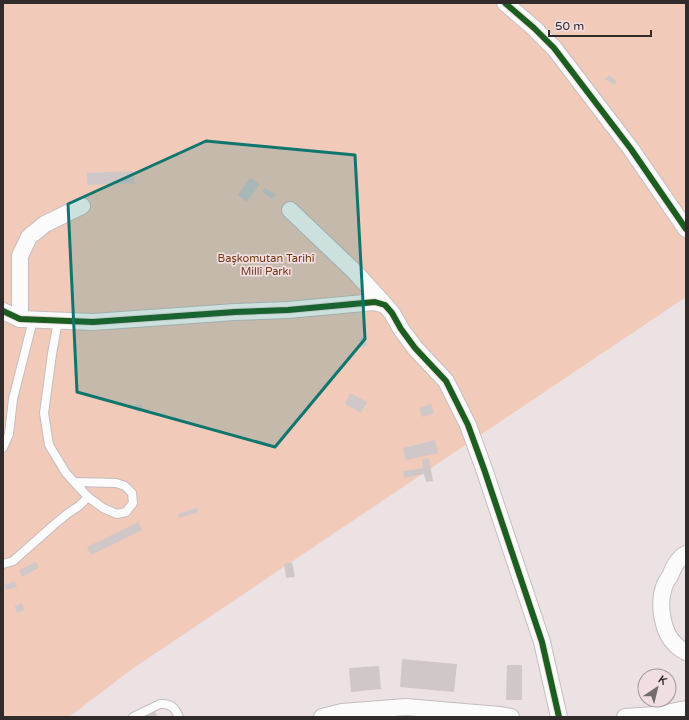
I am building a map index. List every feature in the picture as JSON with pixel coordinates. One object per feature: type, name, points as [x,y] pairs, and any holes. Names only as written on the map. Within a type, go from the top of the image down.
[{"type":"street","points":[[505,3],[534,28],[554,48],[631,148],[686,230]]},
{"type":"street","points":[[27,320],[20,256],[30,237],[45,224],[82,206]]},
{"type":"street","points":[[290,210],[355,272],[392,313],[401,329],[415,348],[446,381],[468,425],[484,469],[542,642],[559,717]]},
{"type":"street","points":[[3,311],[27,320],[93,322],[288,310],[375,302],[385,305]]},
{"type":"street","points":[[686,554],[673,568],[664,588],[661,606],[667,633],[675,645],[686,652]]},
{"type":"street","points":[[322,717],[342,712],[406,707],[483,713],[511,717]]},
{"type":"street","points":[[624,717],[655,715],[686,709]]},
{"type":"lane","points":[[3,448],[9,434],[13,399],[27,320]]},
{"type":"lane","points":[[58,321],[44,413],[48,445],[66,473],[74,482],[88,497],[103,508],[116,514],[126,512],[133,503],[132,493],[125,486],[116,483],[74,482]]},
{"type":"lane","points":[[3,564],[13,561],[56,522],[79,506],[88,497]]},
{"type":"lane","points":[[133,717],[160,704],[170,705],[173,707],[179,717]]},
{"type":"highlighted area","points":[[206,141],[355,155],[365,339],[275,447],[77,392],[68,204]]},
{"type":"green space","name":"Başkomutan Tarihî Millî Parkı","points":[[3,3],[686,3],[686,297],[132,669],[69,717],[3,717]]},
{"type":"building","points":[[609,75],[617,81],[614,85],[605,79]]},
{"type":"building","points":[[133,171],[134,183],[87,185],[87,173]]},
{"type":"building","points":[[250,178],[260,184],[247,202],[238,195]]},
{"type":"building","points":[[265,188],[276,195],[272,199],[262,192]]},
{"type":"building","points":[[364,337],[368,346],[362,348],[359,339]]},
{"type":"building","points":[[350,393],[367,402],[361,413],[345,404]]},
{"type":"building","points":[[141,404],[144,410],[137,413],[134,406]]},
{"type":"building","points":[[431,404],[434,413],[422,417],[419,408]]},
{"type":"building","points":[[435,440],[438,453],[406,460],[403,448]]},
{"type":"building","points":[[429,458],[433,481],[426,482],[424,474],[404,478],[403,471],[423,468],[422,460]]},
{"type":"building","points":[[197,508],[198,512],[179,518],[178,514]]},
{"type":"building","points":[[138,522],[142,530],[91,555],[87,547]]},
{"type":"building","points":[[36,562],[39,568],[22,577],[19,570]]},
{"type":"building","points":[[292,562],[295,577],[286,578],[284,564]]},
{"type":"building","points":[[15,581],[17,587],[6,590],[4,585]]},
{"type":"building","points":[[22,603],[25,610],[17,613],[15,606]]},
{"type":"building","points":[[402,659],[457,664],[454,692],[400,687]]},
{"type":"building","points":[[507,665],[522,665],[522,700],[506,700]]},
{"type":"building","points":[[379,666],[381,689],[351,692],[349,668]]},
{"type":"building","points":[[153,709],[158,717],[138,717]]},
{"type":"cycle path","points":[[505,3],[534,28],[554,48],[631,149],[686,229]]},
{"type":"cycle path","points":[[3,311],[20,319],[93,322],[235,312],[288,310],[375,302],[385,305],[415,348],[446,381],[468,425],[542,642],[559,717]]}]
